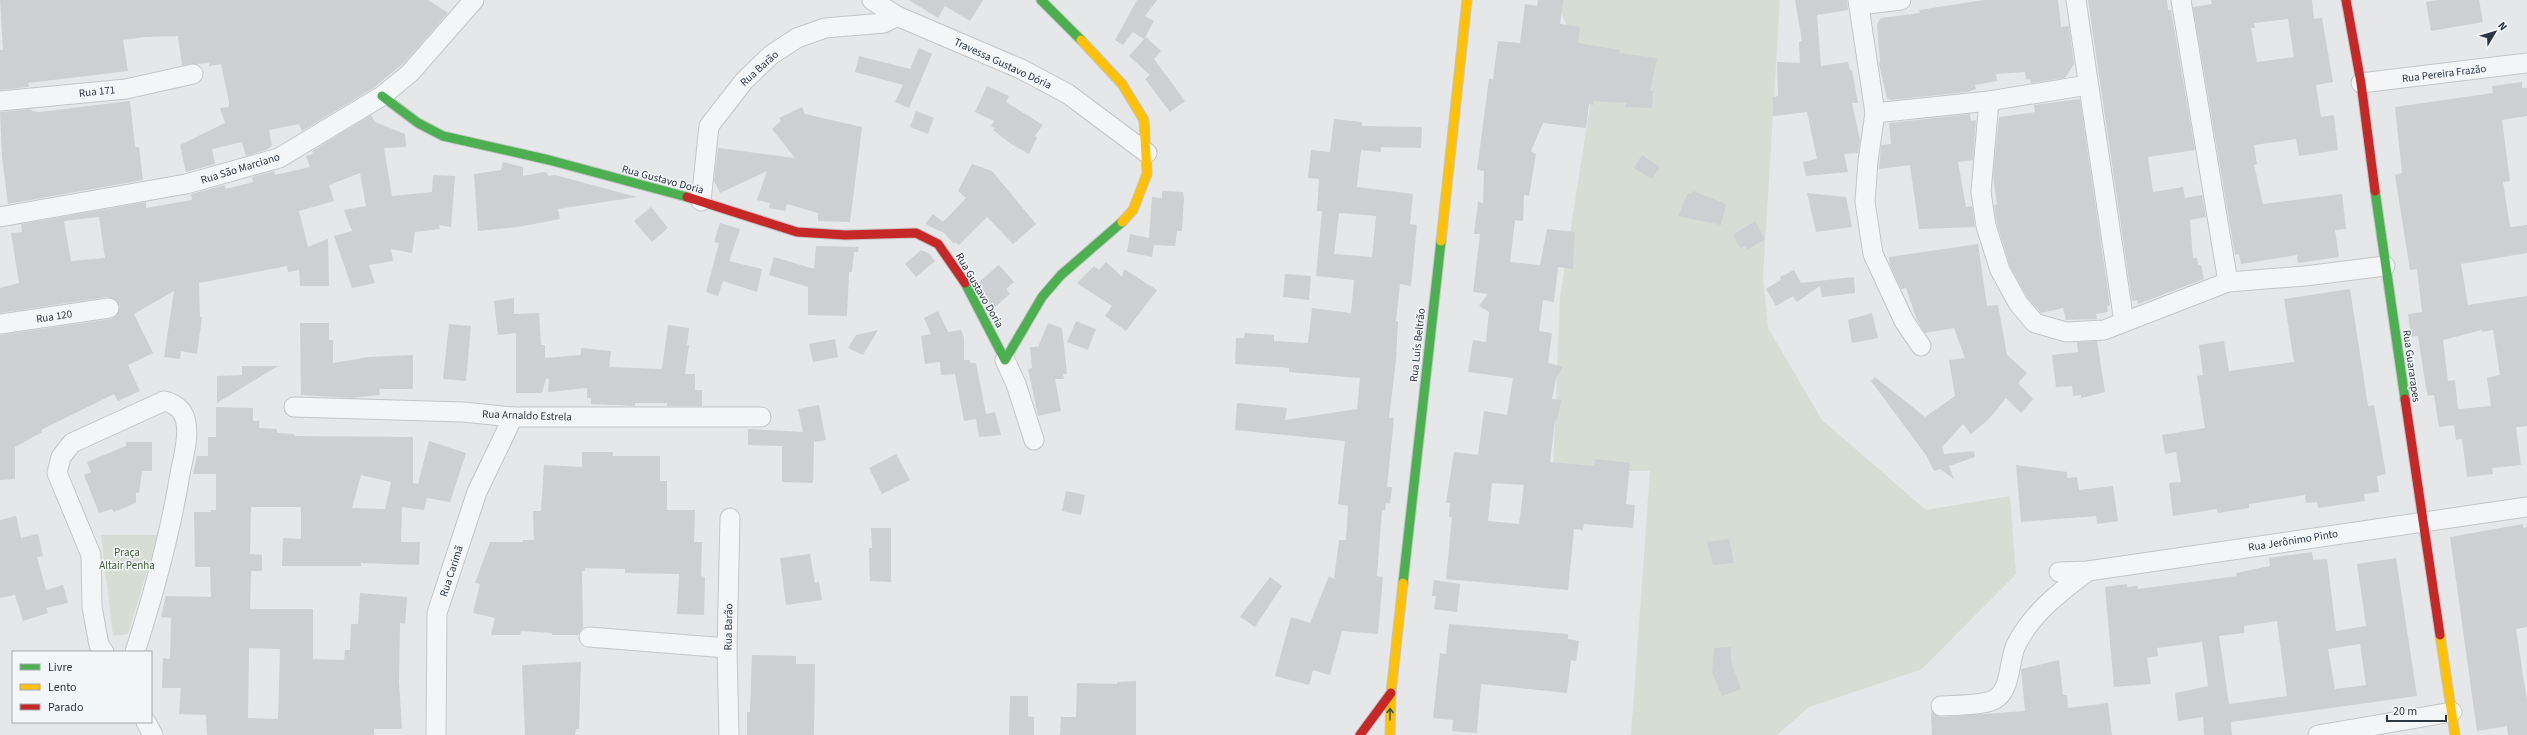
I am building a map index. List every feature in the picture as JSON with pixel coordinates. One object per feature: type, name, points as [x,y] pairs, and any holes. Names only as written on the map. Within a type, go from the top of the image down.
[{"type":"street","name":"Rua São Marciano","points":[[0,217],[186,184],[279,158],[382,96],[410,73],[474,0]]},
{"type":"street","name":"Travessa Gustavo Dória","points":[[872,0],[897,16],[1021,69],[1061,91],[1147,153]]},
{"type":"street","points":[[1034,440],[1016,384],[1006,360],[1042,297],[1061,275],[1110,234],[1133,210],[1147,174],[1144,120],[1122,84],[1106,65],[1041,0]]},
{"type":"street","name":"Rua Luís Beltrão","points":[[1390,735],[1391,692],[1467,0]]},
{"type":"street","points":[[1901,0],[1858,2],[1875,113],[1868,161],[1865,202],[1873,254],[1904,321],[1921,346]]},
{"type":"street","points":[[2076,0],[2124,322]]},
{"type":"street","points":[[2181,0],[2228,282]]},
{"type":"street","name":"Rua Guararapes","points":[[2346,0],[2361,83],[2385,266],[2455,735]]},
{"type":"street","name":"Rua Barão","points":[[701,201],[709,126],[744,81],[770,55],[797,38],[825,28],[884,23],[897,16]]},
{"type":"street","name":"Rua Pereira Frazão","points":[[2361,83],[2527,63]]},
{"type":"street","name":"Rua 171","points":[[0,101],[126,89],[193,74]]},
{"type":"street","points":[[1875,113],[1989,101],[2088,85]]},
{"type":"street","name":"Rua Gustavo Doria","points":[[382,96],[418,123],[443,136],[548,160],[701,201],[797,232],[845,235],[916,233],[938,244],[965,282],[1006,360]]},
{"type":"street","points":[[1989,101],[1981,192],[1986,226],[2000,270],[2018,303],[2035,323],[2066,332],[2104,330],[2228,282],[2305,276],[2385,266]]},
{"type":"street","name":"Rua 120","points":[[0,324],[108,308]]},
{"type":"street","points":[[103,651],[99,645],[92,607],[92,555],[61,486],[57,473],[59,462],[72,443],[164,401],[176,404],[182,412],[187,434],[173,518],[153,595],[135,651]]},
{"type":"street","name":"Rua Arnaldo Estrela","points":[[294,407],[463,412],[513,417],[761,417]]},
{"type":"street","name":"Rua Carimã","points":[[436,735],[437,613],[477,492],[513,417]]},
{"type":"street","name":"Rua Jerônimo Pinto","points":[[2059,572],[2088,571],[2422,521],[2527,507]]},
{"type":"street","name":"Rua Barão","points":[[729,735],[727,648],[730,518]]},
{"type":"street","points":[[1941,706],[1990,702],[1998,697],[2004,689],[2016,645],[2032,621],[2059,592],[2088,571]]},
{"type":"street","points":[[589,637],[727,648]]},
{"type":"street","name":"Rua Luís Beltrão","points":[[1360,735],[1391,692]]},
{"type":"street","points":[[2318,735],[2452,712]]},
{"type":"street","points":[[147,723],[153,735]]},
{"type":"street","points":[[1368,724],[1380,725],[1390,735]]},
{"type":"green space","points":[[1556,0],[1780,0],[1763,276],[1768,328],[1822,420],[1926,510],[2010,496],[2016,574],[1922,669],[1809,707],[1777,735],[1631,735],[1650,471],[1553,471],[1560,297],[1593,87]]},
{"type":"green space","name":"Praça Altair Penha","points":[[101,535],[158,535],[128,634],[113,636]]},
{"type":"building","points":[[0,0],[428,0],[448,13],[405,62],[372,89],[302,131],[299,124],[269,130],[272,146],[266,150],[246,156],[242,142],[212,149],[215,164],[186,172],[180,145],[225,123],[220,108],[229,107],[229,102],[221,64],[209,66],[209,63],[182,65],[178,36],[145,37],[123,40],[128,71],[28,83],[29,87],[0,90],[0,50],[3,50]]},
{"type":"building","points":[[909,0],[983,0],[970,21],[945,6],[938,18]]},
{"type":"building","points":[[1137,0],[1157,0],[1145,16],[1154,21],[1144,39],[1133,32],[1123,45],[1115,40]]},
{"type":"building","points":[[1538,0],[1563,0],[1560,24],[1580,27],[1578,43],[1620,50],[1619,53],[1657,58],[1650,91],[1653,91],[1652,108],[1626,107],[1626,103],[1594,101],[1593,105],[1589,104],[1586,128],[1543,123],[1531,151],[1536,154],[1529,196],[1524,195],[1523,221],[1515,220],[1510,262],[1540,265],[1547,229],[1575,232],[1573,269],[1558,267],[1554,302],[1543,300],[1539,331],[1552,333],[1548,363],[1563,367],[1556,378],[1552,399],[1561,400],[1557,420],[1555,420],[1550,462],[1594,466],[1595,459],[1630,463],[1626,504],[1635,505],[1633,528],[1584,524],[1583,530],[1574,529],[1568,590],[1446,579],[1452,517],[1449,517],[1450,503],[1446,503],[1454,452],[1478,455],[1484,411],[1507,415],[1513,378],[1468,372],[1473,340],[1486,342],[1489,312],[1479,306],[1488,294],[1473,292],[1480,234],[1474,234],[1478,202],[1483,203],[1484,171],[1477,170],[1489,79],[1493,79],[1498,41],[1520,43],[1525,4],[1537,6]],"holes":[[[1492,483],[1524,485],[1519,524],[1488,521]]]},
{"type":"building","points":[[1795,0],[1847,0],[1848,10],[1817,15],[1821,66],[1848,62],[1850,70],[1852,70],[1858,103],[1852,103],[1860,140],[1858,153],[1844,154],[1848,172],[1806,176],[1803,162],[1817,159],[1807,112],[1773,116],[1773,97],[1778,96],[1777,62],[1800,63],[1799,42],[1802,41]]},
{"type":"building","points":[[1984,0],[2058,0],[2061,27],[2069,26],[2074,64],[2065,78],[2031,83],[2030,79],[2026,80],[2025,72],[1996,74],[1997,81],[1975,85],[1976,89],[1967,92],[1891,100],[1887,98],[1879,64],[1877,24],[1881,18],[1920,13],[1919,10]]},
{"type":"building","points":[[2088,0],[2167,0],[2168,10],[2171,10],[2195,150],[2148,157],[2153,192],[2183,187],[2185,198],[2202,195],[2206,217],[2190,220],[2193,258],[2197,258],[2198,265],[2201,265],[2204,279],[2138,304],[2137,300],[2132,301]]},
{"type":"building","points":[[2211,0],[2312,0],[2314,19],[2322,18],[2333,82],[2316,85],[2321,117],[2334,115],[2338,150],[2299,156],[2296,139],[2254,145],[2257,164],[2254,165],[2263,204],[2342,194],[2346,229],[2335,230],[2339,257],[2298,263],[2297,255],[2241,264],[2239,254],[2235,255],[2193,7],[2212,4]],"holes":[[[2288,19],[2294,57],[2257,62],[2251,28],[2255,28],[2254,23]]]},
{"type":"building","points":[[2438,0],[2479,0],[2483,22],[2431,31],[2426,2]]},
{"type":"building","points":[[1146,37],[1161,51],[1154,59],[1185,101],[1170,112],[1145,79],[1150,75],[1129,56]]},
{"type":"building","points":[[919,48],[932,54],[909,108],[895,102],[903,85],[855,72],[859,56],[910,69]]},
{"type":"building","points":[[2522,82],[2522,88],[2527,88],[2527,116],[2502,120],[2510,181],[2503,182],[2510,227],[2527,225],[2527,253],[2461,264],[2468,305],[2527,296],[2527,426],[2516,427],[2521,465],[2492,468],[2493,474],[2467,477],[2462,439],[2456,440],[2454,425],[2439,427],[2434,395],[2428,396],[2426,388],[2418,336],[2411,337],[2408,314],[2422,312],[2417,269],[2410,270],[2395,175],[2402,173],[2395,107],[2493,93],[2492,86]],"holes":[[[2482,330],[2482,332],[2493,330],[2500,375],[2487,378],[2491,406],[2458,409],[2455,380],[2448,381],[2443,340]]]},
{"type":"building","points":[[987,86],[1009,96],[1006,102],[1043,125],[1035,136],[1037,138],[1029,154],[1011,144],[993,130],[995,128],[991,126],[994,121],[975,112]]},
{"type":"building","points":[[2080,99],[2110,305],[2107,306],[2108,312],[2096,314],[2097,319],[2066,320],[2063,308],[2041,313],[2027,297],[2010,266],[1997,224],[1994,205],[1997,204],[1993,177],[1999,117],[2035,112],[2034,105]]},
{"type":"building","points":[[130,101],[135,147],[139,147],[143,180],[8,204],[2,157],[0,112],[31,109],[32,111],[39,112]]},
{"type":"building","points":[[802,107],[805,114],[862,127],[850,222],[818,221],[818,213],[787,204],[785,211],[769,208],[770,203],[757,200],[767,171],[720,193],[714,181],[718,148],[795,158],[772,129],[781,121],[779,118]]},
{"type":"building","points":[[916,111],[934,118],[928,134],[910,127]]},
{"type":"building","points":[[1970,114],[1971,121],[1976,120],[1973,160],[1958,162],[1966,207],[1972,206],[1975,227],[1919,229],[1910,165],[1879,169],[1881,145],[1891,144],[1889,123]]},
{"type":"building","points":[[371,115],[375,122],[405,134],[406,147],[384,148],[392,196],[432,192],[433,175],[455,176],[451,227],[439,225],[440,229],[415,232],[412,253],[391,249],[393,261],[369,265],[375,283],[352,288],[334,236],[352,231],[344,210],[366,206],[360,173],[329,185],[334,201],[299,211],[308,247],[328,239],[329,286],[300,286],[299,270],[288,272],[287,266],[199,283],[200,317],[202,317],[197,354],[181,351],[180,359],[164,357],[174,291],[134,314],[153,353],[128,365],[140,391],[118,401],[114,394],[41,430],[42,432],[15,447],[15,479],[0,480],[0,335],[111,319],[116,316],[120,307],[117,301],[107,297],[0,313],[0,288],[19,283],[11,233],[22,232],[21,224],[146,202],[146,208],[192,200],[191,194],[224,185],[226,189],[253,182],[252,177],[274,171],[275,175],[310,167],[306,156],[313,154],[312,151]],"holes":[[[99,217],[105,258],[71,261],[64,221]]]},
{"type":"building","points":[[1334,119],[1362,122],[1362,126],[1422,127],[1421,148],[1381,147],[1381,152],[1361,150],[1357,187],[1413,194],[1410,224],[1417,225],[1411,286],[1400,284],[1396,321],[1398,321],[1396,360],[1389,418],[1394,418],[1387,487],[1392,487],[1390,504],[1386,503],[1385,510],[1382,510],[1377,576],[1383,577],[1378,634],[1342,631],[1330,675],[1313,670],[1309,685],[1275,676],[1291,617],[1310,623],[1329,576],[1334,579],[1339,540],[1346,540],[1348,506],[1338,504],[1345,441],[1235,430],[1237,403],[1287,408],[1285,420],[1357,409],[1360,378],[1289,372],[1289,368],[1235,364],[1236,338],[1244,338],[1245,333],[1274,335],[1274,341],[1308,343],[1312,308],[1351,313],[1354,280],[1316,276],[1322,211],[1317,211],[1319,179],[1308,178],[1311,150],[1330,152]],"holes":[[[1339,213],[1376,216],[1372,257],[1334,254]]]},
{"type":"building","points":[[1642,155],[1660,167],[1652,179],[1634,168]]},
{"type":"building","points":[[503,162],[523,167],[523,176],[544,172],[547,173],[548,176],[555,175],[637,197],[558,209],[560,219],[518,227],[478,231],[474,174],[501,170]]},
{"type":"building","points":[[972,164],[992,171],[1036,224],[1013,244],[987,217],[959,245],[955,242],[954,244],[944,233],[925,224],[933,214],[943,222],[966,198],[958,191]]},
{"type":"building","points":[[1162,191],[1183,192],[1182,231],[1177,231],[1175,246],[1154,245],[1152,257],[1127,252],[1130,234],[1149,238],[1152,197],[1162,198]]},
{"type":"building","points":[[1693,191],[1726,204],[1721,225],[1678,216],[1688,193],[1691,194]]},
{"type":"building","points":[[1807,193],[1846,197],[1852,227],[1816,232]]},
{"type":"building","points":[[651,207],[668,228],[652,242],[634,221]]},
{"type":"building","points":[[1755,221],[1765,239],[1747,250],[1745,246],[1740,248],[1733,235]]},
{"type":"building","points":[[720,223],[740,229],[729,261],[762,269],[757,292],[723,281],[718,296],[706,292],[719,243],[714,242]]},
{"type":"building","points":[[1978,244],[1987,306],[1998,305],[2007,355],[2027,373],[2018,383],[2033,399],[2021,413],[2006,398],[1989,419],[1971,434],[1963,424],[1942,447],[1944,454],[1974,451],[1975,457],[1949,466],[1954,479],[1940,469],[1934,471],[1926,455],[1871,381],[1875,377],[1925,417],[1955,396],[1949,360],[1965,358],[1954,328],[1925,333],[1917,320],[1906,288],[1901,289],[1890,265],[1889,257]]},
{"type":"building","points":[[816,246],[859,247],[858,252],[854,252],[852,272],[849,272],[847,316],[808,315],[808,287],[769,275],[774,257],[814,269]]},
{"type":"building","points":[[921,250],[930,254],[935,261],[916,277],[905,264]]},
{"type":"building","points":[[1106,262],[1122,277],[1124,269],[1157,290],[1126,331],[1105,316],[1112,306],[1077,283],[1094,266],[1099,270]]},
{"type":"building","points":[[999,265],[1014,282],[1006,289],[1010,294],[995,307],[990,304],[979,282]]},
{"type":"building","points":[[1794,270],[1801,283],[1854,277],[1855,293],[1822,297],[1820,286],[1797,302],[1793,296],[1776,306],[1766,289],[1781,280],[1780,277]]},
{"type":"building","points":[[1285,274],[1311,276],[1309,300],[1283,297]]},
{"type":"building","points":[[2350,289],[2368,406],[2374,405],[2386,474],[2377,476],[2379,492],[2364,494],[2365,501],[2318,508],[2317,502],[2306,503],[2305,495],[2249,504],[2249,508],[2218,513],[2217,509],[2173,516],[2169,483],[2181,482],[2176,452],[2165,454],[2162,435],[2205,428],[2197,376],[2203,375],[2199,345],[2224,341],[2229,371],[2294,362],[2284,299]]},
{"type":"building","points":[[514,298],[514,314],[539,313],[541,345],[545,345],[545,358],[581,355],[581,348],[611,351],[609,367],[662,369],[668,325],[689,328],[687,345],[689,345],[685,374],[695,374],[695,390],[702,390],[702,406],[667,406],[667,403],[635,403],[635,406],[591,404],[591,398],[587,398],[587,388],[548,392],[549,379],[546,378],[542,393],[516,393],[516,333],[498,335],[494,301]]},
{"type":"building","points":[[938,311],[948,332],[961,330],[964,338],[964,360],[970,360],[970,363],[976,363],[986,414],[995,412],[1001,435],[979,437],[976,419],[964,421],[955,374],[941,375],[940,362],[925,364],[921,336],[931,334],[924,318]]},
{"type":"building","points":[[1872,313],[1878,338],[1852,343],[1848,320]]},
{"type":"building","points":[[1076,321],[1096,329],[1088,350],[1067,342]]},
{"type":"building","points":[[300,323],[329,323],[329,340],[333,340],[333,363],[369,357],[413,355],[413,389],[379,389],[380,395],[352,398],[301,395]]},
{"type":"building","points":[[1048,323],[1062,328],[1067,374],[1063,374],[1064,379],[1055,379],[1061,411],[1038,416],[1028,369],[1032,368],[1030,347],[1038,347]]},
{"type":"building","points":[[449,324],[471,326],[466,381],[443,379]]},
{"type":"building","points":[[878,330],[863,355],[848,348],[856,335]]},
{"type":"building","points":[[835,339],[838,357],[813,362],[809,344]]},
{"type":"building","points":[[2097,341],[2105,392],[2081,398],[2081,395],[2073,396],[2072,386],[2056,387],[2052,355],[2078,352],[2077,342]]},
{"type":"building","points":[[242,366],[278,366],[217,403],[217,376],[242,375]]},
{"type":"building","points":[[819,405],[826,440],[814,442],[813,483],[782,482],[782,446],[748,445],[748,429],[803,432],[798,409]]},
{"type":"building","points":[[216,407],[253,408],[253,421],[259,421],[259,428],[277,429],[277,433],[294,434],[294,436],[413,437],[413,483],[418,484],[429,441],[466,453],[450,502],[427,498],[424,510],[402,507],[401,542],[420,542],[419,565],[361,563],[361,566],[282,566],[283,538],[301,539],[301,507],[251,507],[250,554],[262,555],[262,571],[251,571],[250,609],[313,609],[313,659],[344,660],[345,650],[350,650],[351,624],[358,624],[360,593],[407,597],[405,624],[400,623],[399,682],[402,729],[374,729],[374,735],[207,735],[206,715],[179,714],[181,688],[162,688],[163,658],[170,659],[171,618],[161,617],[166,596],[211,597],[210,567],[195,567],[194,512],[211,512],[211,510],[216,510],[216,474],[193,474],[197,456],[208,456],[208,437],[216,437]],"holes":[[[361,475],[391,482],[385,509],[352,508]],[[249,648],[280,649],[278,719],[248,718]]]},
{"type":"building","points":[[126,442],[152,442],[152,471],[142,471],[139,493],[136,493],[136,503],[114,512],[112,509],[99,513],[84,475],[91,472],[87,462],[126,446]]},
{"type":"building","points":[[582,452],[613,452],[613,456],[660,456],[660,481],[667,481],[667,510],[695,510],[694,542],[702,542],[701,576],[705,577],[704,615],[677,614],[679,574],[625,573],[625,569],[585,568],[585,571],[582,571],[583,627],[578,635],[552,635],[552,633],[521,631],[520,635],[491,635],[495,618],[473,613],[480,584],[475,583],[490,542],[523,542],[523,540],[534,540],[533,511],[541,511],[544,465],[582,467]]},
{"type":"building","points":[[896,454],[910,480],[882,494],[869,468]]},
{"type":"building","points":[[2016,465],[2067,472],[2067,478],[2077,477],[2079,490],[2113,486],[2118,521],[2097,524],[2096,516],[2021,522]]},
{"type":"building","points":[[1066,491],[1085,495],[1081,515],[1062,511]]},
{"type":"building","points":[[16,516],[21,538],[38,534],[43,556],[37,557],[46,590],[63,585],[68,603],[46,608],[48,613],[23,621],[15,595],[0,598],[0,520]]},
{"type":"building","points":[[2523,524],[2523,528],[2527,527],[2527,627],[2516,629],[2527,701],[2527,735],[2508,735],[2507,726],[2477,731],[2450,537]]},
{"type":"building","points":[[871,528],[891,528],[891,582],[870,581],[869,548],[872,548]]},
{"type":"building","points":[[1729,539],[1734,563],[1713,565],[1707,542]]},
{"type":"building","points":[[2312,552],[2313,560],[2327,559],[2336,631],[2366,626],[2357,564],[2396,558],[2417,696],[2231,722],[2232,735],[2204,735],[2203,717],[2178,721],[2175,693],[2208,686],[2202,642],[2157,648],[2158,656],[2147,658],[2151,684],[2114,687],[2105,587],[2127,584],[2127,587],[2138,586],[2138,589],[2237,576],[2236,573],[2270,566],[2269,558]],"holes":[[[2277,621],[2287,696],[2229,704],[2219,636],[2244,633],[2244,626]],[[2360,644],[2366,685],[2335,689],[2328,649]]]},
{"type":"building","points":[[810,554],[815,583],[819,582],[822,600],[786,605],[780,558]]},
{"type":"building","points":[[1270,577],[1282,586],[1255,627],[1240,617]]},
{"type":"building","points":[[1434,580],[1460,584],[1457,612],[1434,609],[1436,596],[1432,596]]},
{"type":"building","points":[[1449,624],[1568,634],[1568,639],[1579,641],[1576,661],[1571,660],[1567,693],[1481,684],[1477,733],[1452,731],[1453,720],[1433,718],[1440,653],[1446,654]]},
{"type":"building","points":[[1731,647],[1731,661],[1741,689],[1722,696],[1712,672],[1714,648]]},
{"type":"building","points":[[752,655],[796,656],[796,664],[815,664],[814,735],[747,735],[747,712],[750,712]]},
{"type":"building","points":[[2059,660],[2063,695],[2067,695],[2068,708],[2108,703],[2112,735],[1932,735],[1931,712],[1942,717],[2025,711],[2021,669]]},
{"type":"building","points":[[581,662],[579,729],[576,729],[575,735],[525,735],[522,665]]},
{"type":"building","points":[[1136,681],[1136,735],[1060,735],[1061,717],[1076,717],[1077,683],[1117,684],[1117,682]]},
{"type":"building","points":[[1010,696],[1028,696],[1028,716],[1034,717],[1034,735],[1009,735]]},
{"type":"traffic: fast","points":[[1041,0],[1081,40]]},
{"type":"traffic: fast","points":[[382,96],[418,123],[443,136],[549,160],[687,197]]},
{"type":"traffic: fast","points":[[2375,191],[2405,399]]},
{"type":"traffic: fast","points":[[965,283],[1005,360],[1042,297],[1061,275],[1122,222]]},
{"type":"traffic: fast","points":[[1403,583],[1441,241]]},
{"type":"traffic: slow","points":[[1441,241],[1467,0]]},
{"type":"traffic: slow","points":[[1081,40],[1122,84],[1144,120],[1147,174],[1133,210],[1122,222]]},
{"type":"traffic: slow","points":[[1390,735],[1391,693],[1403,583]]},
{"type":"traffic: slow","points":[[2440,635],[2455,735]]},
{"type":"traffic: jam","points":[[2346,0],[2361,83],[2375,191]]},
{"type":"traffic: jam","points":[[687,197],[797,232],[845,235],[916,233],[938,244],[965,283]]},
{"type":"traffic: jam","points":[[2405,399],[2440,635]]},
{"type":"traffic: jam","points":[[1360,735],[1391,693]]}]
